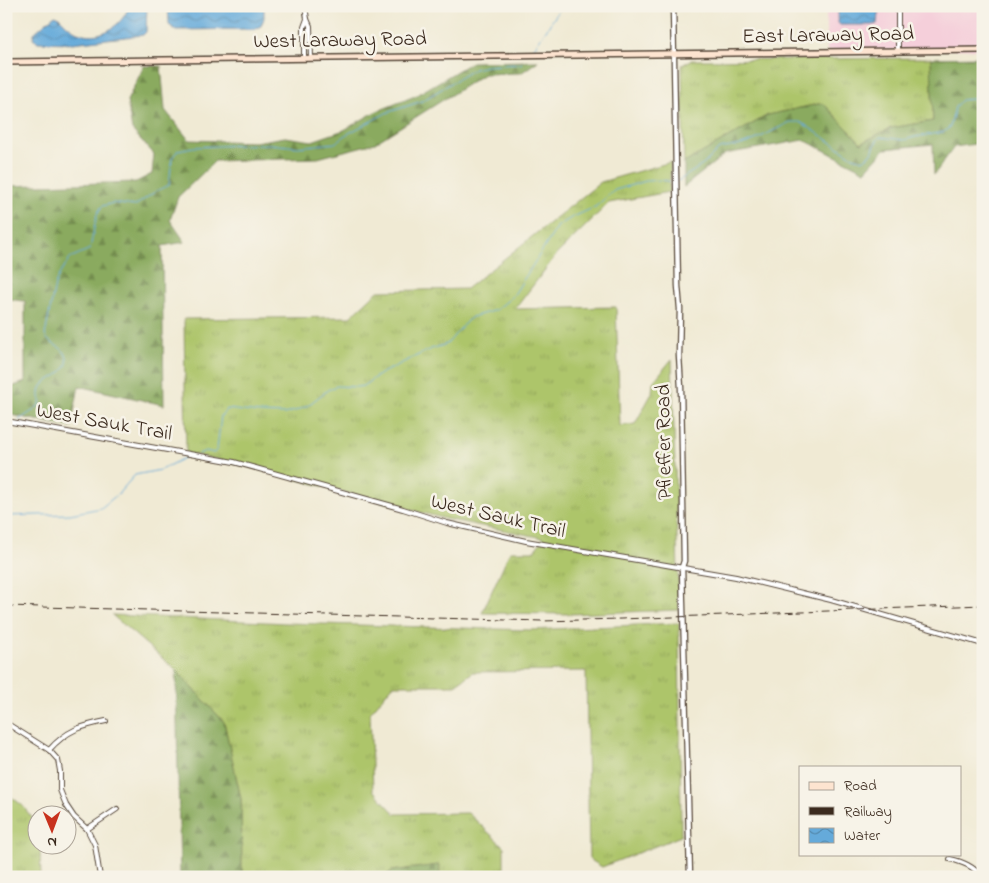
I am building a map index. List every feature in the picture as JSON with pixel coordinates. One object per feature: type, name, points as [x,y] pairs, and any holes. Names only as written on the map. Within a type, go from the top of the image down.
[{"type":"main road","name":"East Laraway Road","points":[[674,53],[983,50]]},
{"type":"main road","name":"West Laraway Road","points":[[6,62],[674,53]]},
{"type":"street","points":[[305,6],[310,26],[311,58]]},
{"type":"street","name":"Pfieffer Road","points":[[673,6],[680,309],[679,355],[684,561],[682,568],[690,877]]},
{"type":"street","points":[[898,6],[898,52]]},
{"type":"street","points":[[304,58],[304,27],[307,19]]},
{"type":"street","name":"West Sauk Trail","points":[[6,421],[234,462],[447,523],[526,542],[736,577],[785,588],[983,644]]},
{"type":"street","points":[[49,750],[60,738],[82,726],[106,721]]},
{"type":"street","points":[[6,723],[49,750],[58,760],[60,790],[66,805],[74,817],[87,829],[95,845],[100,877]]},
{"type":"street","points":[[87,829],[117,809]]},
{"type":"street","points":[[950,859],[962,862],[975,869],[982,877]]},
{"type":"shaded area","points":[[826,6],[983,6],[983,49],[827,51]]},
{"type":"green space","points":[[983,57],[983,143],[954,147],[934,175],[933,144],[885,149],[865,171],[804,140],[725,154],[684,187],[684,163],[768,115],[823,103],[861,143],[891,128],[933,121],[931,58]]},
{"type":"green space","points":[[931,58],[933,121],[891,128],[861,143],[823,103],[768,115],[684,163],[682,65],[691,60]]},
{"type":"green space","points":[[538,61],[521,73],[484,74],[375,143],[318,158],[215,161],[178,197],[170,220],[185,242],[162,246],[164,405],[79,386],[71,427],[6,414],[6,389],[25,382],[25,301],[6,299],[6,186],[136,182],[152,174],[154,154],[132,130],[127,101],[144,66],[161,66],[165,110],[189,140],[255,142],[285,137],[312,141],[344,130],[375,112],[415,96],[472,62]]},
{"type":"green space","points":[[671,162],[669,192],[609,203],[557,254],[515,309],[616,307],[620,426],[635,424],[652,393],[653,382],[672,359],[679,610],[570,614],[482,613],[510,551],[534,551],[544,538],[446,519],[238,464],[186,453],[184,319],[350,317],[378,291],[466,289],[601,182]]},
{"type":"green space","points":[[112,615],[287,623],[531,630],[679,623],[681,836],[602,867],[589,859],[586,671],[473,672],[455,685],[393,685],[370,713],[373,790],[395,814],[468,813],[504,847],[504,877],[440,877],[439,865],[392,871],[383,877],[242,877],[241,799],[224,722],[176,670]]},
{"type":"green space","points":[[176,670],[224,722],[241,799],[242,877],[180,877]]},
{"type":"green space","points":[[6,793],[22,805],[28,813],[28,856],[40,856],[41,877],[6,877]]},
{"type":"green space","points":[[439,865],[440,877],[383,877],[392,871]]},
{"type":"water","points":[[129,6],[147,6],[146,32],[143,35],[72,43],[38,42],[33,38],[34,33],[55,15],[70,28],[80,33],[98,34],[114,27]]},
{"type":"water","points":[[168,6],[264,6],[264,18],[261,26],[254,29],[176,30],[169,25]]},
{"type":"water","points":[[838,6],[879,6],[877,24],[840,25],[838,23]]},
{"type":"waterway","points":[[534,48],[562,6]]},
{"type":"waterway","points":[[19,420],[40,404],[41,387],[60,373],[67,364],[65,353],[49,341],[45,335],[55,285],[59,275],[70,258],[90,249],[97,214],[102,206],[113,203],[135,206],[156,191],[169,185],[172,158],[178,150],[193,147],[270,144],[298,147],[335,143],[349,133],[386,113],[422,101],[474,69],[522,63]]},
{"type":"waterway","points":[[678,181],[704,164],[719,149],[755,140],[790,122],[800,122],[853,157],[863,160],[872,153],[880,137],[904,140],[944,132],[950,127],[955,107],[961,100],[972,99],[983,102]]},
{"type":"waterway","points":[[198,454],[206,451],[214,453],[217,449],[221,416],[227,409],[284,414],[298,410],[307,406],[329,389],[337,386],[363,386],[380,374],[431,349],[447,344],[472,317],[496,310],[513,296],[558,226],[595,207],[615,190],[646,181],[661,180],[675,182]]},
{"type":"waterway","points":[[6,429],[12,425]]},
{"type":"waterway","points":[[6,516],[70,514],[101,508],[118,494],[135,475],[160,470],[188,456]]},
{"type":"railway","points":[[6,606],[542,621],[983,605]]}]
